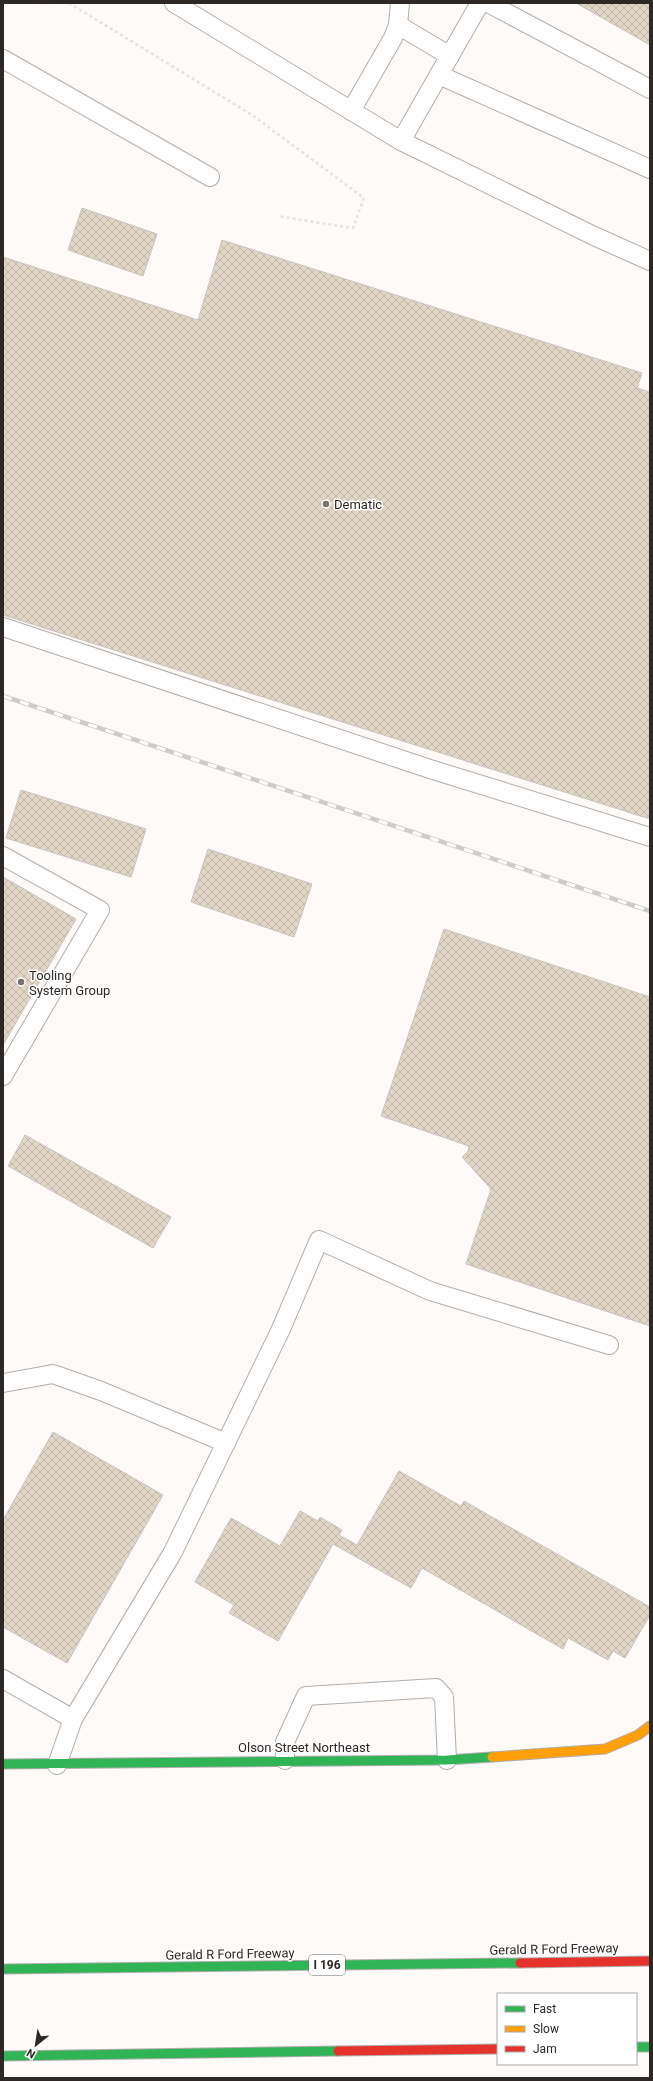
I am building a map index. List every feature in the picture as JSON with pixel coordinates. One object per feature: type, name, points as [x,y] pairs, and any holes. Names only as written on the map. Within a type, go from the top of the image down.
[{"type":"main road","name":"Olson Street Northeast","points":[[3,1764],[56,1765],[285,1760],[447,1760],[605,1749],[638,1735],[650,1726]]},
{"type":"main road","name":"Gerald R Ford Freeway","points":[[3,1969],[650,1961]]},
{"type":"main road","points":[[637,2047],[650,2047]]},
{"type":"main road","points":[[3,2056],[497,2049]]},
{"type":"lane","points":[[174,3],[401,141],[594,236],[650,261]]},
{"type":"lane","points":[[351,112],[393,38],[398,25],[400,3]]},
{"type":"lane","points":[[401,141],[480,3]]},
{"type":"lane","points":[[488,3],[650,89]]},
{"type":"lane","points":[[398,25],[450,56]]},
{"type":"lane","points":[[3,60],[210,177]]},
{"type":"lane","points":[[439,75],[650,169]]},
{"type":"lane","points":[[3,627],[430,769],[650,837]]},
{"type":"lane","points":[[3,856],[100,910],[3,1076]]},
{"type":"lane","points":[[56,1765],[73,1719],[173,1552],[281,1330],[319,1240],[430,1290],[609,1345]]},
{"type":"lane","points":[[3,1382],[53,1374],[101,1391],[226,1443]]},
{"type":"lane","points":[[3,1679],[73,1719]]},
{"type":"lane","points":[[285,1760],[285,1742],[306,1696],[436,1688],[444,1697],[447,1760]]},
{"type":"path","points":[[34,3],[56,3]]},
{"type":"path","points":[[69,3],[252,114],[364,198],[353,228],[277,216]]},
{"type":"building","points":[[576,3],[650,3],[650,45]]},
{"type":"building","points":[[82,208],[157,234],[143,276],[68,250]]},
{"type":"building","name":"Dematic","points":[[222,240],[642,373],[637,388],[650,392],[650,819],[3,615],[3,257],[198,320]]},
{"type":"building","points":[[21,790],[146,829],[131,877],[6,838]]},
{"type":"building","points":[[208,849],[312,884],[294,937],[191,902]]},
{"type":"building","name":"Tooling System Group","points":[[3,877],[76,919],[3,1045]]},
{"type":"building","points":[[444,929],[650,997],[650,1326],[466,1264],[491,1189],[462,1157],[468,1151],[469,1146],[381,1116]]},
{"type":"building","points":[[25,1135],[171,1217],[153,1248],[8,1166]]},
{"type":"building","points":[[53,1432],[163,1495],[67,1663],[3,1627],[3,1520]]},
{"type":"building","points":[[399,1471],[461,1506],[464,1501],[650,1607],[650,1615],[625,1658],[613,1651],[608,1660],[568,1638],[563,1649],[422,1568],[411,1588],[333,1544],[278,1641],[229,1613],[234,1605],[195,1582],[231,1518],[280,1546],[300,1511],[318,1521],[320,1517],[342,1530],[339,1535],[357,1545]]},
{"type":"railway","points":[[3,696],[650,911]]},
{"type":"traffic: fast","points":[[3,1764],[447,1760],[492,1757]]},
{"type":"traffic: fast","points":[[3,1969],[520,1963]]},
{"type":"traffic: fast","points":[[637,2047],[650,2047]]},
{"type":"traffic: fast","points":[[3,2056],[338,2051]]},
{"type":"traffic: slow","points":[[492,1757],[605,1749],[638,1735],[650,1726]]},
{"type":"traffic: jam","points":[[520,1963],[650,1961]]},
{"type":"traffic: jam","points":[[338,2051],[497,2049]]},
{"type":"place","name":"Dematic","points":[[326,504]]},
{"type":"place","name":"Tooling System Group","points":[[21,982]]}]
